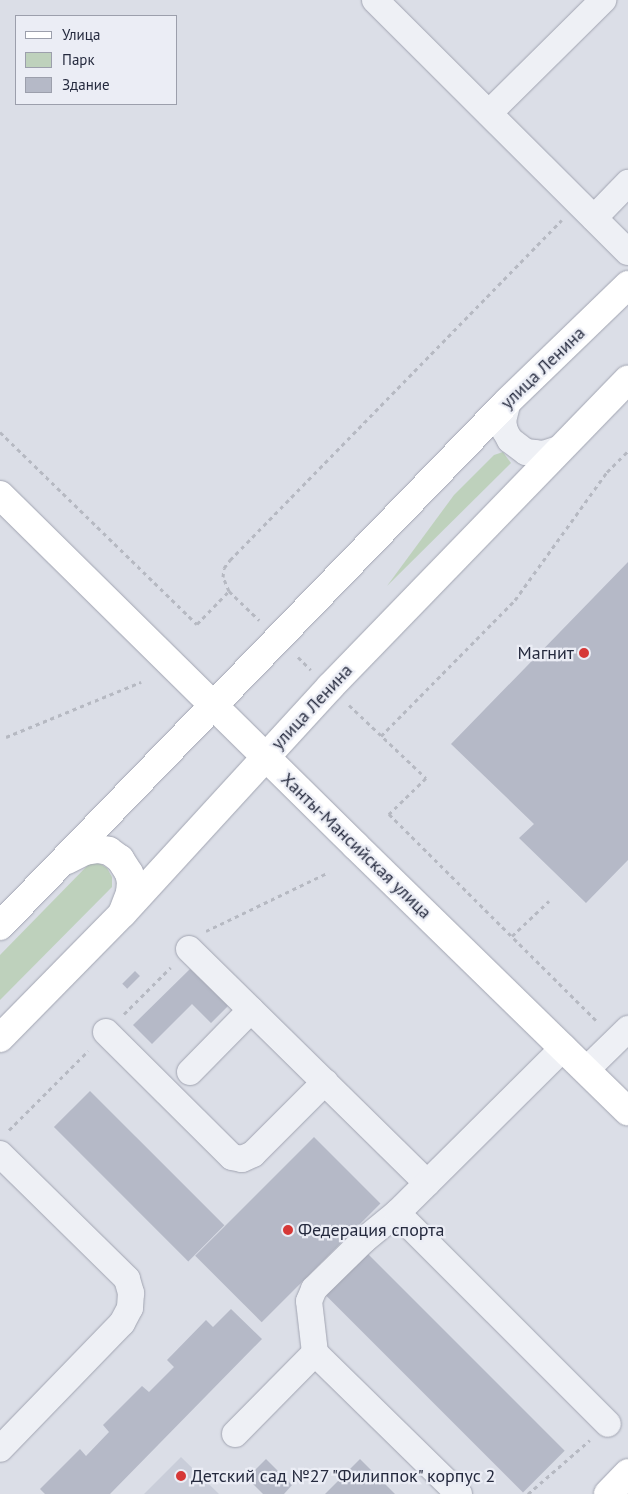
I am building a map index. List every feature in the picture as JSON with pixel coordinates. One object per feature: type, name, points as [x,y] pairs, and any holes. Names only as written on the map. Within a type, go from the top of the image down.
[{"type":"main road","name":"улица Ленина","points":[[0,926],[214,707],[508,401],[628,285]]},
{"type":"main road","name":"улица Ленина","points":[[0,1038],[123,913],[330,687],[628,380]]},
{"type":"main road","name":"Ханты-Мансийская улица","points":[[0,495],[628,1111]]},
{"type":"main road","points":[[64,862],[85,851],[98,849],[109,851],[120,859],[130,873],[131,882],[130,893],[123,913]]},
{"type":"main road","points":[[608,1494],[628,1473]]},
{"type":"street","points":[[375,0],[628,252]]},
{"type":"street","points":[[489,113],[603,0]]},
{"type":"street","points":[[586,210],[628,183]]},
{"type":"street","points":[[508,401],[503,420],[505,431],[518,447],[534,454],[543,454],[561,448]]},
{"type":"street","points":[[189,949],[427,1183]]},
{"type":"street","points":[[190,1072],[251,1010]]},
{"type":"street","points":[[106,1032],[232,1157],[242,1159],[253,1154],[325,1082]]},
{"type":"street","points":[[586,1070],[623,1033]]},
{"type":"street","points":[[459,1494],[314,1353],[309,1301],[314,1289],[364,1240],[397,1213],[564,1048]]},
{"type":"street","points":[[0,1154],[126,1279],[131,1293],[130,1308],[122,1323],[0,1449]]},
{"type":"street","points":[[397,1213],[608,1424]]},
{"type":"street","points":[[235,1434],[314,1353]]},
{"type":"path","points":[[586,210],[230,560],[224,568],[223,577],[228,591],[426,778],[389,814],[605,1029],[623,1033]]},
{"type":"path","points":[[0,432],[197,624],[228,591]]},
{"type":"path","points":[[381,736],[515,600],[607,472],[628,451]]},
{"type":"path","points":[[6,737],[141,682]]},
{"type":"path","points":[[189,949],[204,932],[329,872]]},
{"type":"path","points":[[512,936],[549,901]]},
{"type":"path","points":[[528,1494],[608,1424]]},
{"type":"shaded area","name":"Детский сад №27 \"Филиппок\" корпус 2","points":[[181,1457],[219,1494],[144,1494]]},
{"type":"green space","points":[[503,452],[511,463],[387,586],[454,495],[494,455]]},
{"type":"green space","points":[[99,863],[107,868],[112,877],[112,887],[0,1000],[0,955],[89,864]]},
{"type":"building","name":"Магнит","points":[[628,562],[628,860],[586,903],[519,838],[534,824],[451,744]]},
{"type":"building","points":[[190,969],[228,1006],[211,1023],[192,1004],[152,1044],[133,1025]]},
{"type":"building","points":[[135,971],[140,976],[127,989],[122,984]]},
{"type":"building","points":[[90,1091],[224,1225],[188,1261],[54,1127]]},
{"type":"building","name":"Федерация спорта","points":[[314,1137],[380,1203],[262,1322],[195,1256]]},
{"type":"building","points":[[366,1252],[565,1451],[523,1492],[324,1294]]},
{"type":"building","points":[[231,1309],[262,1339],[110,1494],[45,1494],[40,1489],[80,1449],[86,1456],[109,1432],[103,1425],[142,1386],[149,1392],[174,1367],[167,1360],[206,1320],[213,1327]]},
{"type":"building","points":[[266,1459],[292,1485],[284,1494],[263,1494],[247,1478]]},
{"type":"building","points":[[360,1459],[395,1494],[325,1494]]},
{"type":"place","name":"Магнит","points":[[584,653]]},
{"type":"place","name":"Федерация спорта","points":[[288,1230]]},
{"type":"place","name":"Детский сад №27 \"Филиппок\" корпус 2","points":[[181,1476]]}]
